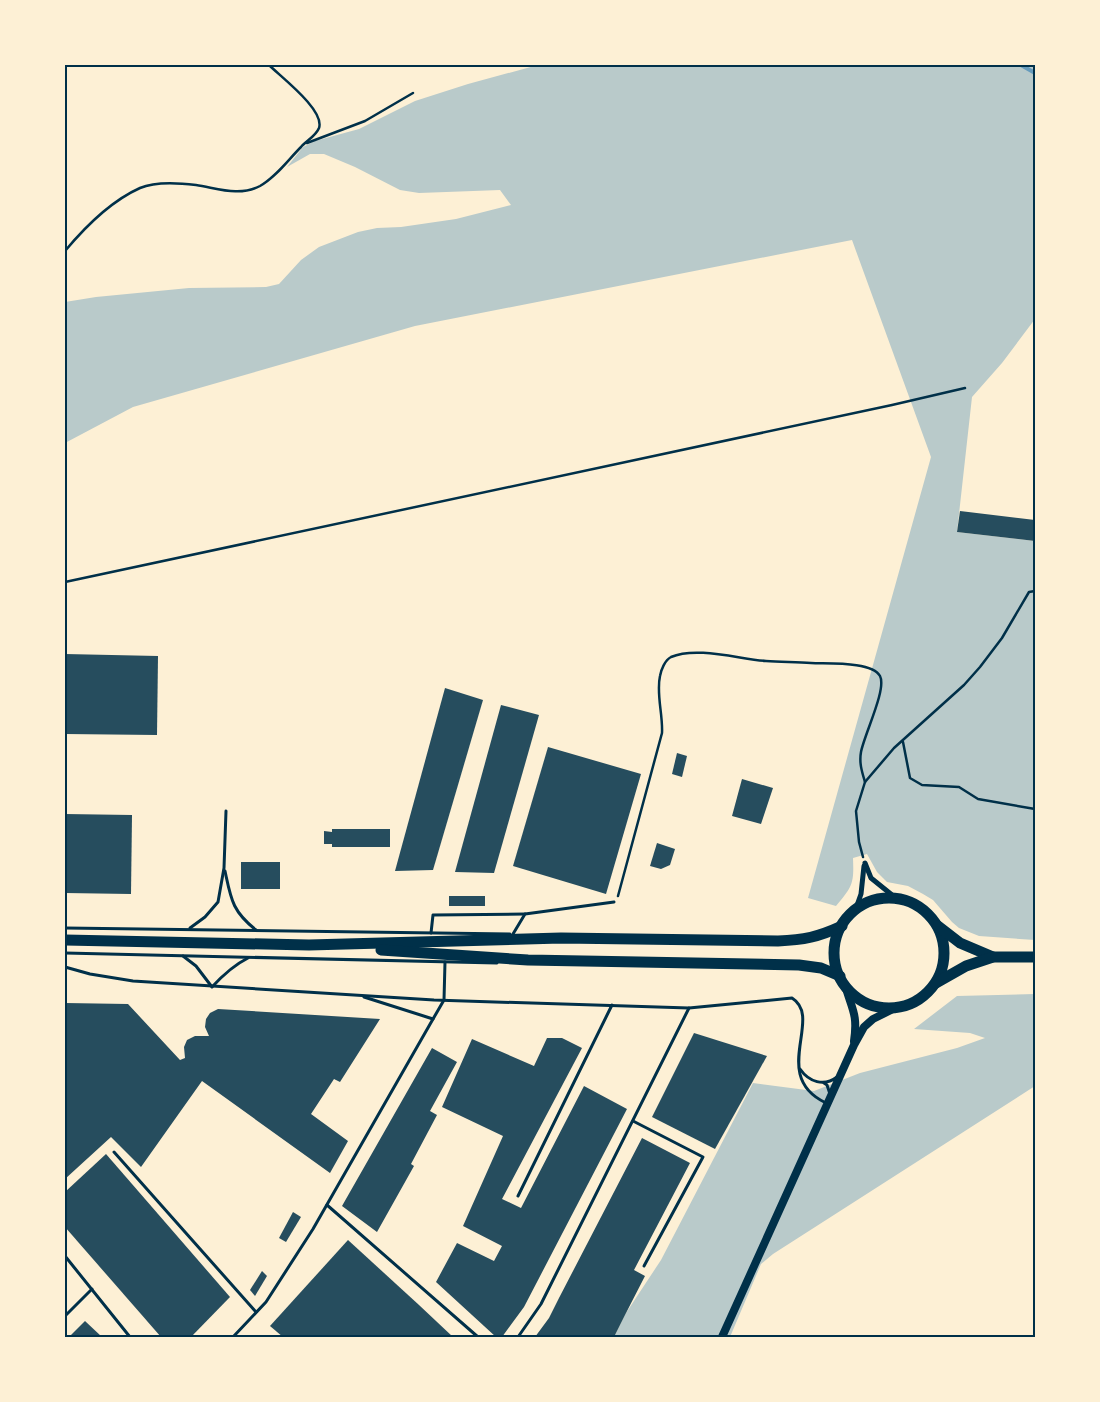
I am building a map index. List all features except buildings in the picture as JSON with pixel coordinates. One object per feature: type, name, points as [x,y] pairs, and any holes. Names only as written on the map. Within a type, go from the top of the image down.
[{"type":"highway","points":[[842,981],[835,963],[834,950],[837,936],[842,926],[855,910],[876,900],[897,900],[911,903],[922,910],[936,925],[960,943],[993,957]]},
{"type":"highway","points":[[65,940],[309,945],[555,961],[799,965],[821,968],[842,981],[857,998],[868,1004],[882,1008],[895,1008],[916,1001],[928,992],[936,982],[944,958],[942,939],[936,925]]},
{"type":"highway","points":[[309,945],[561,938],[778,941],[801,940],[820,936],[842,926]]},
{"type":"highway","points":[[936,982],[966,966],[993,957],[1035,957]]},
{"type":"street","points":[[865,863],[870,878],[897,900]]},
{"type":"street","points":[[855,910],[861,894],[865,863]]},
{"type":"street","points":[[842,981],[852,1005],[856,1024],[854,1045]]},
{"type":"street","points":[[722,1337],[826,1103],[854,1045],[864,1027],[873,1019],[895,1008]]},
{"type":"lane","points":[[189,929],[205,917],[218,902],[224,868],[226,811]]},
{"type":"lane","points":[[224,868],[232,903],[244,921],[256,930]]},
{"type":"lane","points":[[430,933],[433,915],[525,914],[614,902]]},
{"type":"lane","points":[[513,934],[525,914]]},
{"type":"lane","points":[[65,928],[513,934],[561,938]]},
{"type":"lane","points":[[65,955],[71,953],[514,964],[555,961]]},
{"type":"lane","points":[[182,956],[196,966],[212,987]]},
{"type":"lane","points":[[212,987],[235,965],[248,957]]},
{"type":"lane","points":[[233,1337],[266,1302],[314,1229],[444,1000],[445,962]]},
{"type":"lane","points":[[65,968],[133,982],[444,1000],[689,1008],[792,998],[802,1008],[802,1030],[797,1054],[801,1077],[810,1093],[826,1103]]},
{"type":"lane","points":[[358,995],[433,1019]]},
{"type":"lane","points":[[518,1196],[612,1005]]},
{"type":"lane","points":[[518,1337],[541,1304],[689,1008]]},
{"type":"lane","points":[[799,1066],[808,1078],[815,1082],[830,1082],[840,1075]]},
{"type":"lane","points":[[824,1083],[827,1085],[830,1095]]},
{"type":"lane","points":[[633,1121],[703,1157],[644,1266]]},
{"type":"lane","points":[[114,1152],[256,1312]]},
{"type":"lane","points":[[327,1205],[478,1337]]},
{"type":"lane","points":[[65,1256],[130,1337]]},
{"type":"lane","points":[[65,1316],[92,1289]]},
{"type":"path","points":[[65,251],[98,215],[140,188],[161,184],[178,184],[197,185],[228,191],[248,191],[260,186],[274,176],[319,129],[319,118],[308,102],[269,65]]},
{"type":"path","points":[[303,145],[365,121],[413,93]]},
{"type":"path","points":[[65,582],[965,388]]},
{"type":"path","points":[[865,863],[859,842],[856,811],[865,782],[902,740],[969,679],[1002,638],[1029,592],[1035,591]]},
{"type":"path","points":[[614,902],[619,895],[662,733],[663,719],[659,694],[660,675],[665,662],[671,657],[692,653],[712,653],[764,661],[858,665],[876,671],[881,677],[882,684],[880,698],[866,734],[861,754],[860,766],[865,782]]},
{"type":"path","points":[[902,740],[910,778],[922,785],[959,787],[978,799],[1035,809]]},
{"type":"shaded area","points":[[538,65],[1035,66],[1035,319],[1002,363],[972,397],[957,532],[1035,541],[1035,940],[979,936],[959,928],[933,900],[908,886],[887,882],[877,872],[867,854],[853,858],[853,879],[846,894],[836,906],[808,898],[931,457],[852,240],[415,326],[133,407],[65,443],[65,302],[189,288],[266,287],[279,284],[301,260],[319,247],[358,232],[456,219],[511,205],[500,190],[419,193],[400,190],[355,167],[324,154],[310,154],[287,167],[303,147],[315,141],[359,129],[415,101]]},
{"type":"shaded area","points":[[1035,994],[1035,1086],[773,1254],[761,1264],[730,1337],[614,1337],[626,1313],[661,1260],[753,1083],[814,1091],[860,1073],[957,1048],[985,1038],[970,1033],[914,1029],[957,996]]},
{"type":"waterway","points":[[1021,65],[1035,73]]}]
